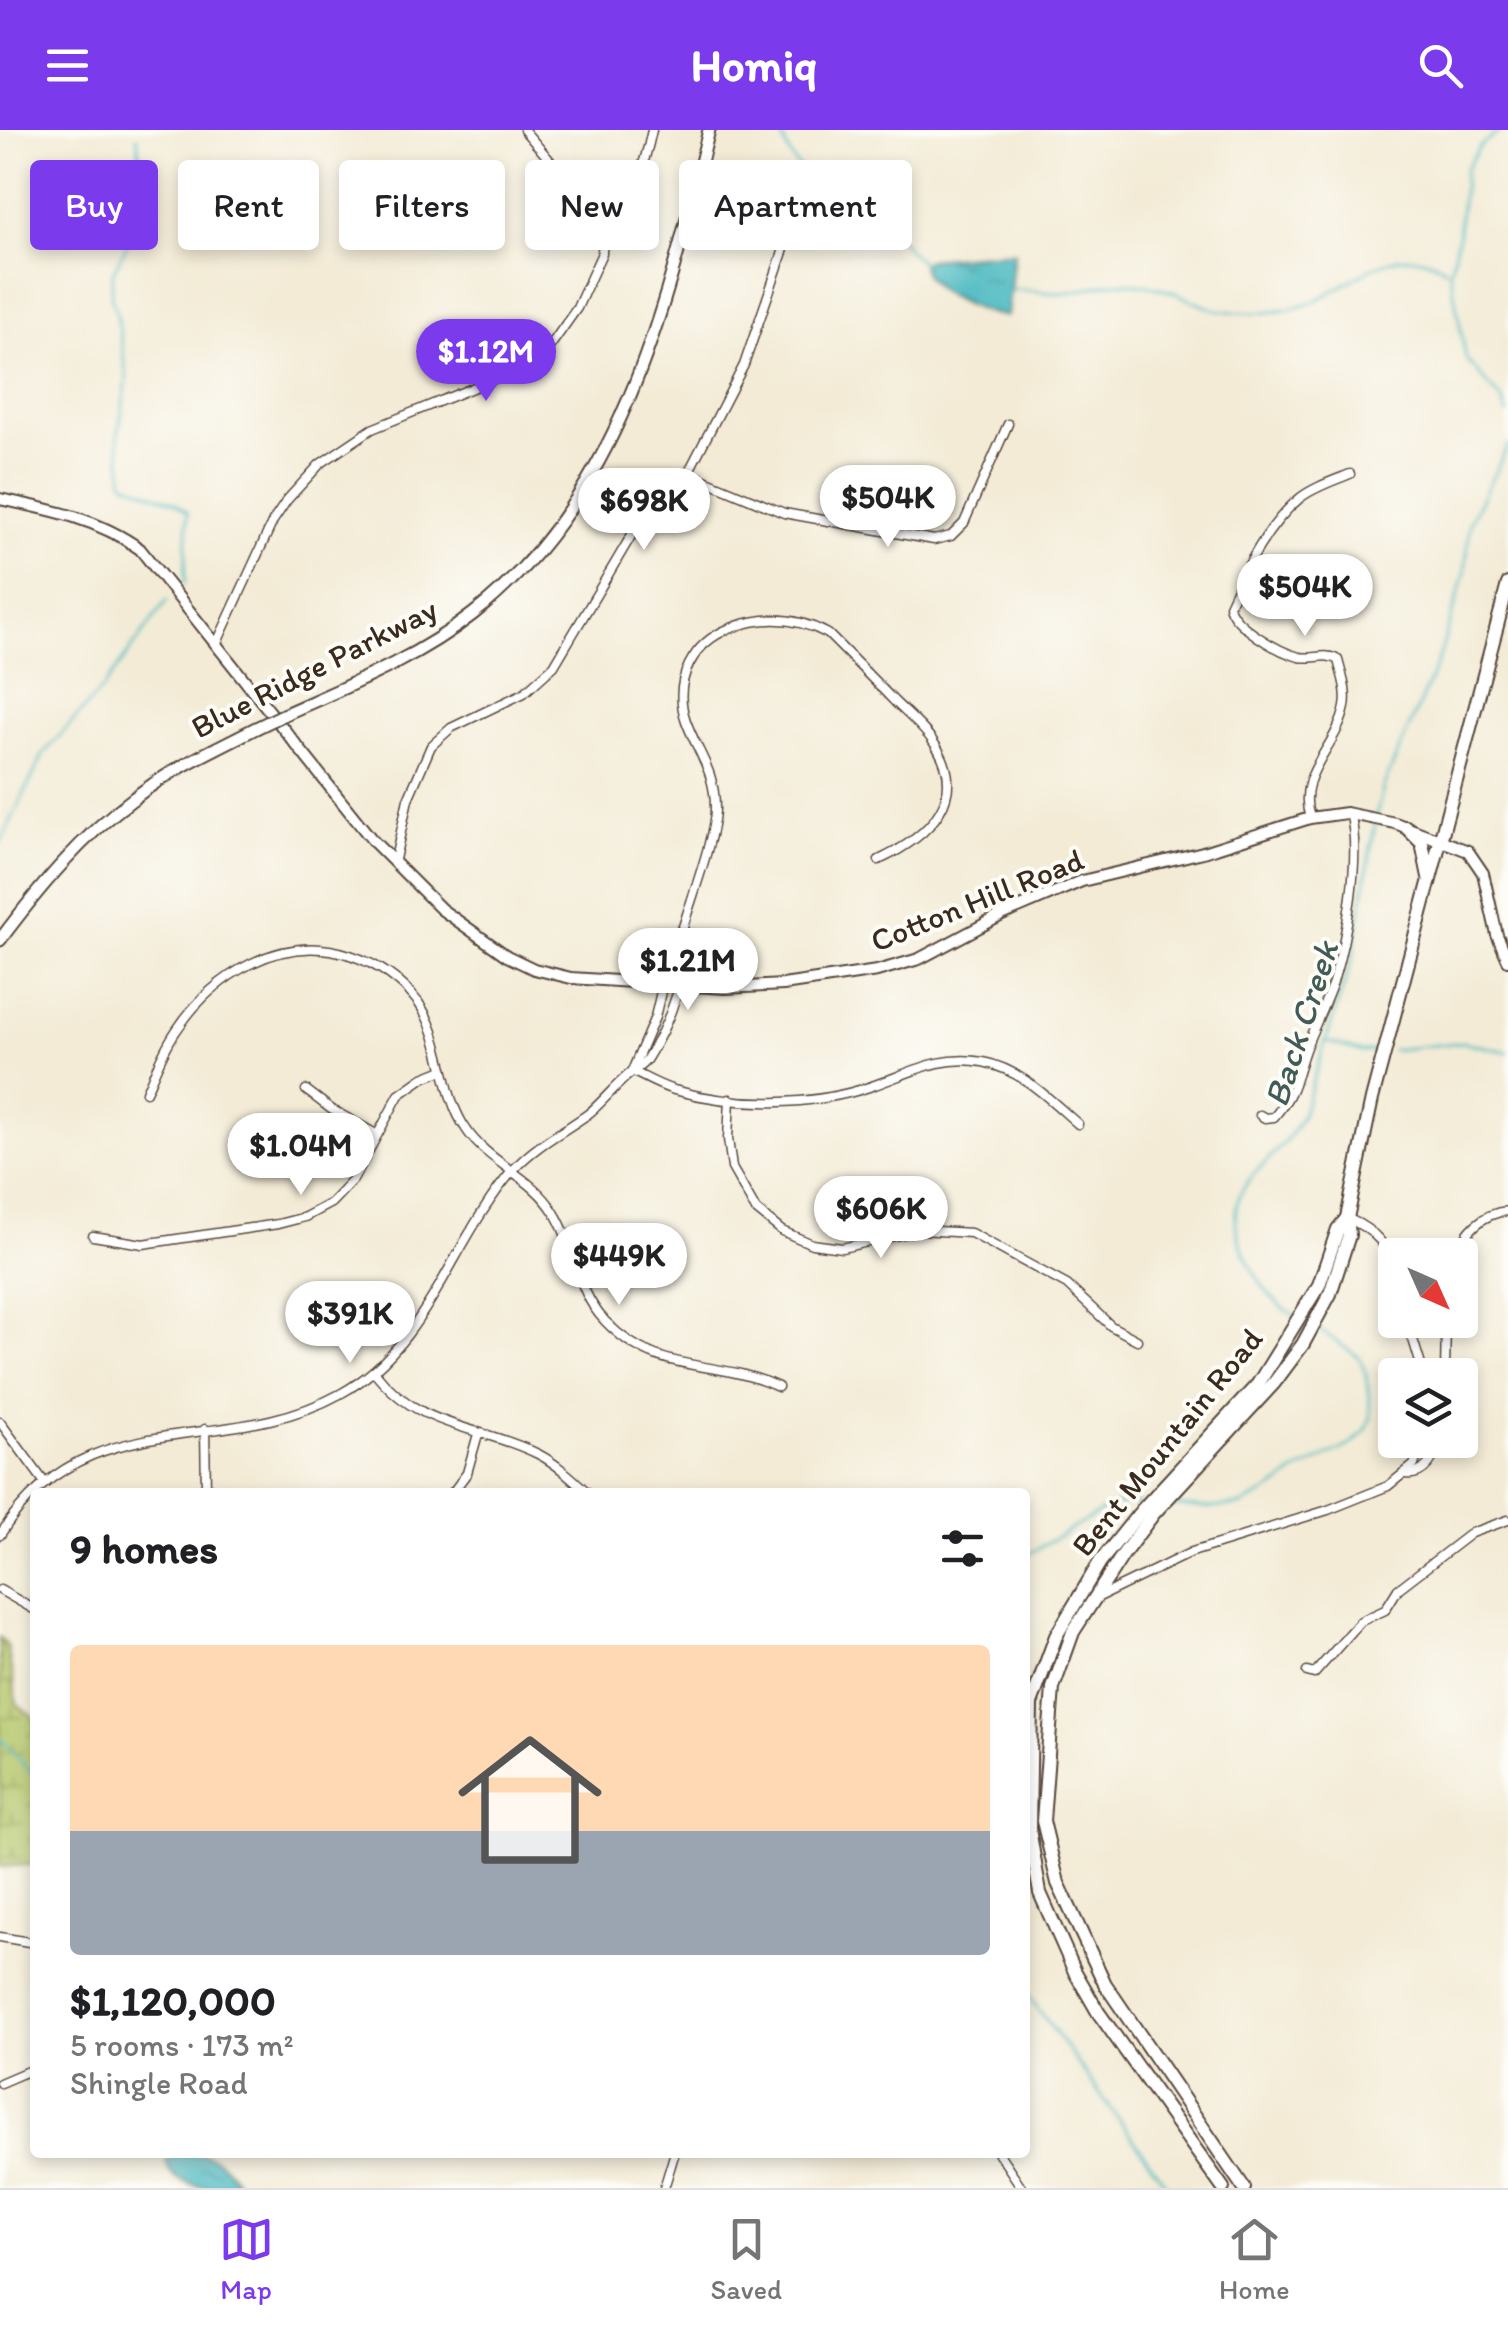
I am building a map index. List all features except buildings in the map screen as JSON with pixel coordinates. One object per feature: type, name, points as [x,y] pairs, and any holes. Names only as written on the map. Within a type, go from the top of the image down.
[{"type":"main road","name":"Blue Ridge Parkway","points":[[0,940],[75,850],[110,816],[160,779],[256,728],[394,664],[455,628],[524,568],[559,527],[593,476],[618,427],[667,287],[710,130]]},
{"type":"main road","name":"Bent Mountain Road","points":[[1244,2188],[1105,1984],[1052,1866],[1043,1821],[1053,1688],[1073,1632],[1116,1564],[1154,1513],[1274,1382],[1303,1344],[1330,1294],[1372,1099],[1508,584]]},
{"type":"main road","points":[[1406,827],[1422,843],[1430,884]]},
{"type":"main road","name":"Bent Mountain Road","points":[[1030,1766],[1031,1704],[1056,1636],[1100,1562],[1142,1510],[1258,1384],[1319,1285],[1341,1239]]},
{"type":"main road","name":"Bent Mountain Road","points":[[1030,1835],[1040,1893],[1075,1972],[1098,2012],[1223,2188]]},
{"type":"street","points":[[524,130],[549,160]]},
{"type":"street","points":[[641,160],[652,130]]},
{"type":"street","points":[[216,645],[261,543],[303,481],[337,450],[372,429],[520,369],[538,357],[576,308],[602,250]]},
{"type":"street","points":[[688,473],[744,365],[784,250]]},
{"type":"street","points":[[394,864],[408,799],[431,746],[451,728],[524,693],[543,679],[568,646],[656,494],[673,476],[688,473],[784,513],[934,540],[944,538],[964,523],[1008,424]]},
{"type":"street","points":[[1310,818],[1305,805],[1307,782],[1345,710],[1346,687],[1338,660],[1330,655],[1304,658],[1278,648],[1238,621],[1229,609],[1254,556],[1292,506],[1311,491],[1350,474]]},
{"type":"street","name":"Cotton Hill Road","points":[[0,499],[87,521],[125,538],[153,562],[328,789],[394,864],[454,919],[520,964],[571,978],[754,988],[898,966],[1071,885],[1203,852],[1310,818],[1350,814],[1367,815],[1468,850],[1483,873],[1497,935],[1508,960]]},
{"type":"street","points":[[632,1072],[655,1017],[673,942],[684,927],[715,812],[708,764],[685,718],[686,665],[700,647],[730,628],[756,620],[783,619],[809,624],[828,634],[933,741],[949,784],[943,808],[907,847],[879,860]]},
{"type":"street","points":[[1260,1115],[1274,1116],[1296,1084],[1332,983],[1354,870],[1356,843],[1350,814]]},
{"type":"street","points":[[39,1488],[70,1465],[108,1447],[294,1414],[338,1396],[374,1371],[414,1326],[513,1170],[642,1066],[658,1040],[679,984],[686,944],[684,927]]},
{"type":"street","points":[[146,1092],[174,1033],[222,981],[276,953],[330,949],[359,958],[405,987],[426,1015],[463,1126],[484,1149],[545,1199],[554,1212],[587,1297],[618,1334],[668,1361],[745,1374],[778,1387]]},
{"type":"street","points":[[632,1072],[674,1090],[730,1100],[826,1098],[873,1086],[926,1064],[963,1060],[1015,1074],[1078,1124]]},
{"type":"street","points":[[93,1236],[144,1244],[304,1217],[343,1192],[360,1169],[399,1095],[443,1070]]},
{"type":"street","points":[[306,1090],[376,1134]]},
{"type":"street","points":[[730,1100],[729,1154],[738,1182],[756,1210],[782,1231],[812,1244],[842,1248],[920,1230],[972,1234],[1068,1285],[1111,1326],[1138,1340]]},
{"type":"street","points":[[1466,1238],[1477,1222],[1496,1212],[1508,1211]]},
{"type":"street","points":[[1347,1218],[1378,1238]]},
{"type":"street","points":[[374,1371],[420,1413],[538,1454],[582,1488]]},
{"type":"street","points":[[0,1422],[45,1483]]},
{"type":"street","points":[[205,1429],[206,1488]]},
{"type":"street","points":[[456,1488],[467,1473],[478,1434]]},
{"type":"street","points":[[1090,1601],[1192,1552],[1328,1510],[1388,1486],[1406,1474],[1417,1458]]},
{"type":"street","points":[[1406,1474],[1416,1474],[1432,1458]]},
{"type":"street","points":[[0,1535],[30,1496]]},
{"type":"street","points":[[1307,1672],[1314,1674],[1361,1621],[1380,1613],[1398,1589],[1460,1540],[1508,1520]]},
{"type":"street","points":[[0,1590],[30,1607]]},
{"type":"street","points":[[0,1938],[30,1942]]},
{"type":"street","points":[[0,2083],[30,2070]]},
{"type":"street","points":[[664,2188],[673,2158]]},
{"type":"street","points":[[1002,2158],[1022,2188]]},
{"type":"green space","points":[[0,1638],[7,1646],[17,1704],[30,1714],[30,1864],[0,1867]]},
{"type":"water","points":[[1014,252],[1007,316],[969,306],[943,292],[925,274],[922,263],[929,259]]},
{"type":"water","points":[[168,2158],[212,2158],[226,2168],[239,2188],[190,2184],[171,2173]]},
{"type":"waterway","points":[[780,130],[799,167],[810,177],[864,199],[925,264]]},
{"type":"waterway","name":"Back Creek","points":[[1501,130],[1480,146],[1465,170],[1450,271],[1466,359],[1501,399],[1508,414]]},
{"type":"waterway","points":[[137,137],[141,165],[132,235],[113,272],[111,297],[127,379],[118,437],[124,482],[176,503],[188,512],[185,583]]},
{"type":"waterway","points":[[1009,290],[1062,293],[1131,283],[1175,293],[1219,310],[1265,312],[1310,303],[1395,260],[1431,261],[1450,271]]},
{"type":"waterway","name":"Back Creek","points":[[1376,816],[1384,785],[1438,661],[1465,574],[1470,522],[1508,446]]},
{"type":"waterway","points":[[0,843],[44,753],[104,687],[167,600]]},
{"type":"waterway","name":"Back Creek","points":[[1294,1315],[1273,1299],[1253,1271],[1238,1236],[1235,1215],[1247,1183],[1301,1118],[1353,956],[1375,824]]},
{"type":"waterway","points":[[1328,1042],[1363,1052],[1379,1051]]},
{"type":"waterway","points":[[1392,1050],[1464,1042],[1508,1052]]},
{"type":"waterway","name":"Back Creek","points":[[1168,1505],[1242,1505],[1352,1444],[1366,1430],[1371,1417],[1367,1375],[1359,1357],[1318,1329]]},
{"type":"waterway","name":"Back Creek","points":[[1030,1553],[1114,1504],[1140,1504]]},
{"type":"waterway","points":[[0,1738],[30,1771]]},
{"type":"waterway","name":"Back Creek","points":[[1030,1998],[1169,2188]]}]
